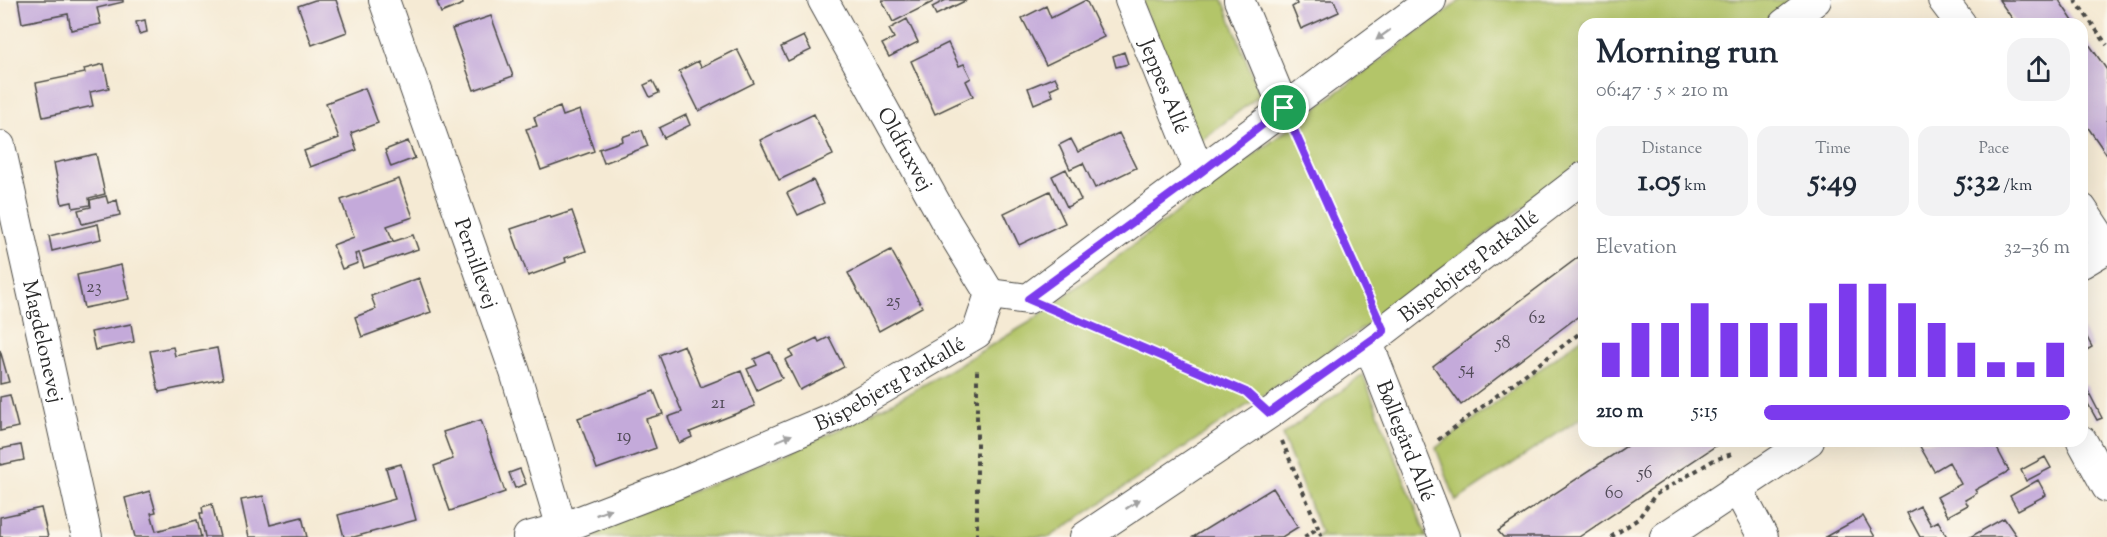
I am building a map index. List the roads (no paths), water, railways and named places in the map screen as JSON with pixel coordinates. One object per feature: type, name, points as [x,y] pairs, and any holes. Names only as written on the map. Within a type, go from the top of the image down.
[{"type":"street","name":"Pernillevej","points":[[384,0],[515,372],[562,528]]},
{"type":"street","name":"Oldfuxvej","points":[[822,0],[946,222],[990,294]]},
{"type":"street","name":"Jeppes Allé","points":[[1130,0],[1200,173]]},
{"type":"street","points":[[1239,0],[1284,108]]},
{"type":"street","points":[[990,294],[1028,299],[1431,0]]},
{"type":"street","points":[[1792,18],[1816,0]]},
{"type":"street","points":[[1943,0],[1956,18]]},
{"type":"street","name":"Magdelonevej","points":[[0,146],[87,537]]},
{"type":"street","name":"Bispebjerg Parkallé","points":[[1085,537],[1269,413],[1376,337],[1578,182]]},
{"type":"street","points":[[2088,218],[2107,247],[2088,259]]},
{"type":"street","name":"Bispebjerg Parkallé","points":[[528,537],[562,528],[679,483],[834,417],[977,333],[990,294]]},
{"type":"street","name":"Bøllegård Allé","points":[[1376,337],[1413,459],[1444,537]]},
{"type":"street","points":[[1665,537],[1800,447]]},
{"type":"street","points":[[2085,447],[2107,487]]},
{"type":"street","points":[[1737,488],[1764,537]]}]
